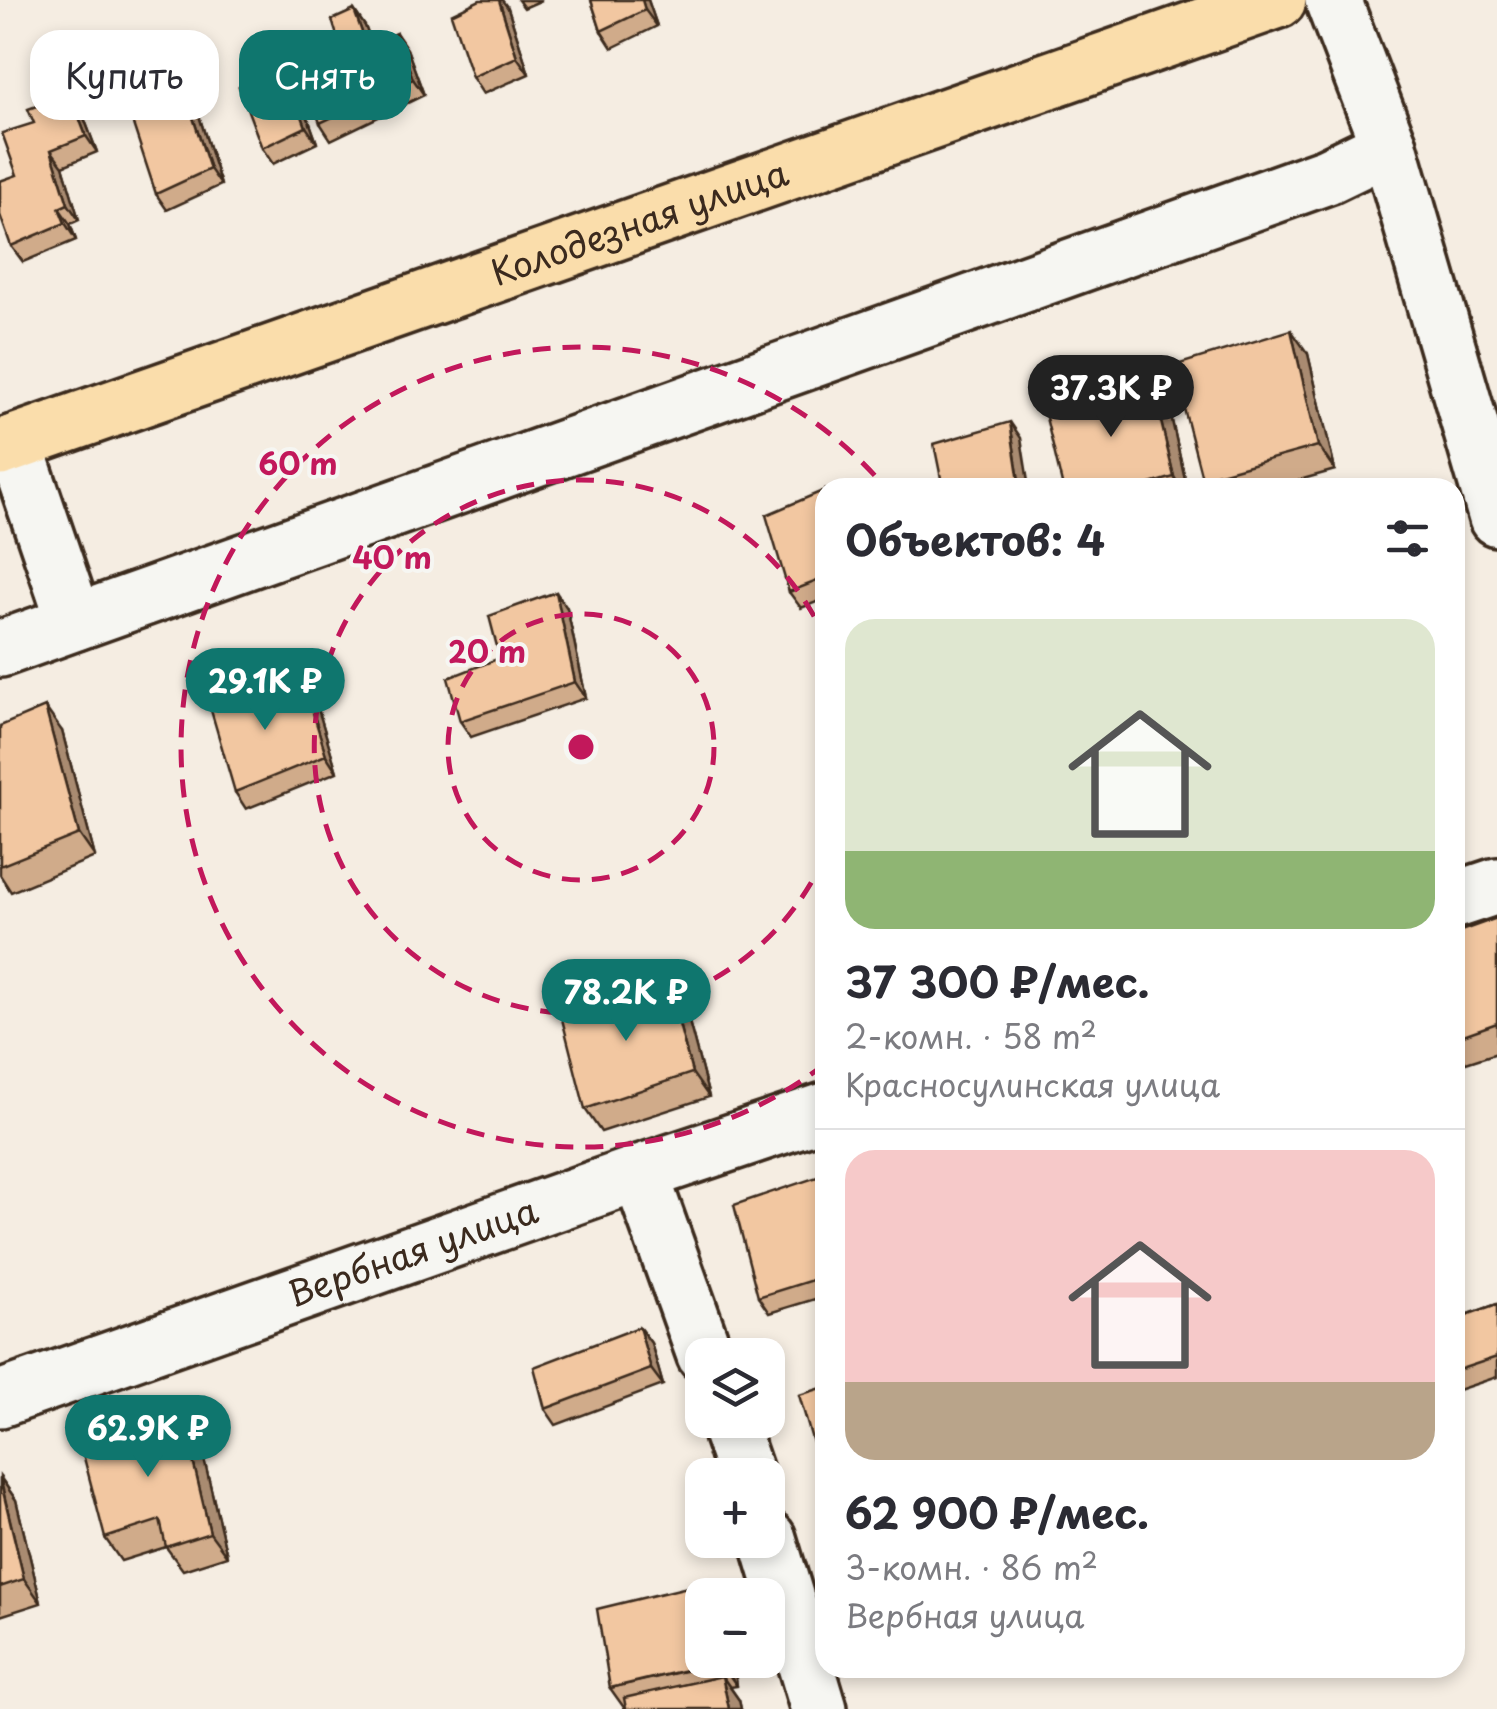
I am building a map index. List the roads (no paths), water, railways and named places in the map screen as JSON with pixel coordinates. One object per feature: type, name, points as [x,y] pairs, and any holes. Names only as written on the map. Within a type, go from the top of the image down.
[{"type":"main road","name":"Колодезная улица","points":[[7,446],[1278,0]]},
{"type":"street","points":[[1332,0],[1388,146],[1497,518]]},
{"type":"street","points":[[0,649],[1328,176],[1388,146]]},
{"type":"street","points":[[7,446],[76,622]]},
{"type":"street","points":[[1465,897],[1497,886]]},
{"type":"street","name":"Вербная улица","points":[[0,1400],[815,1114]]},
{"type":"street","points":[[640,1173],[698,1338]]},
{"type":"street","points":[[774,1558],[819,1709]]}]
